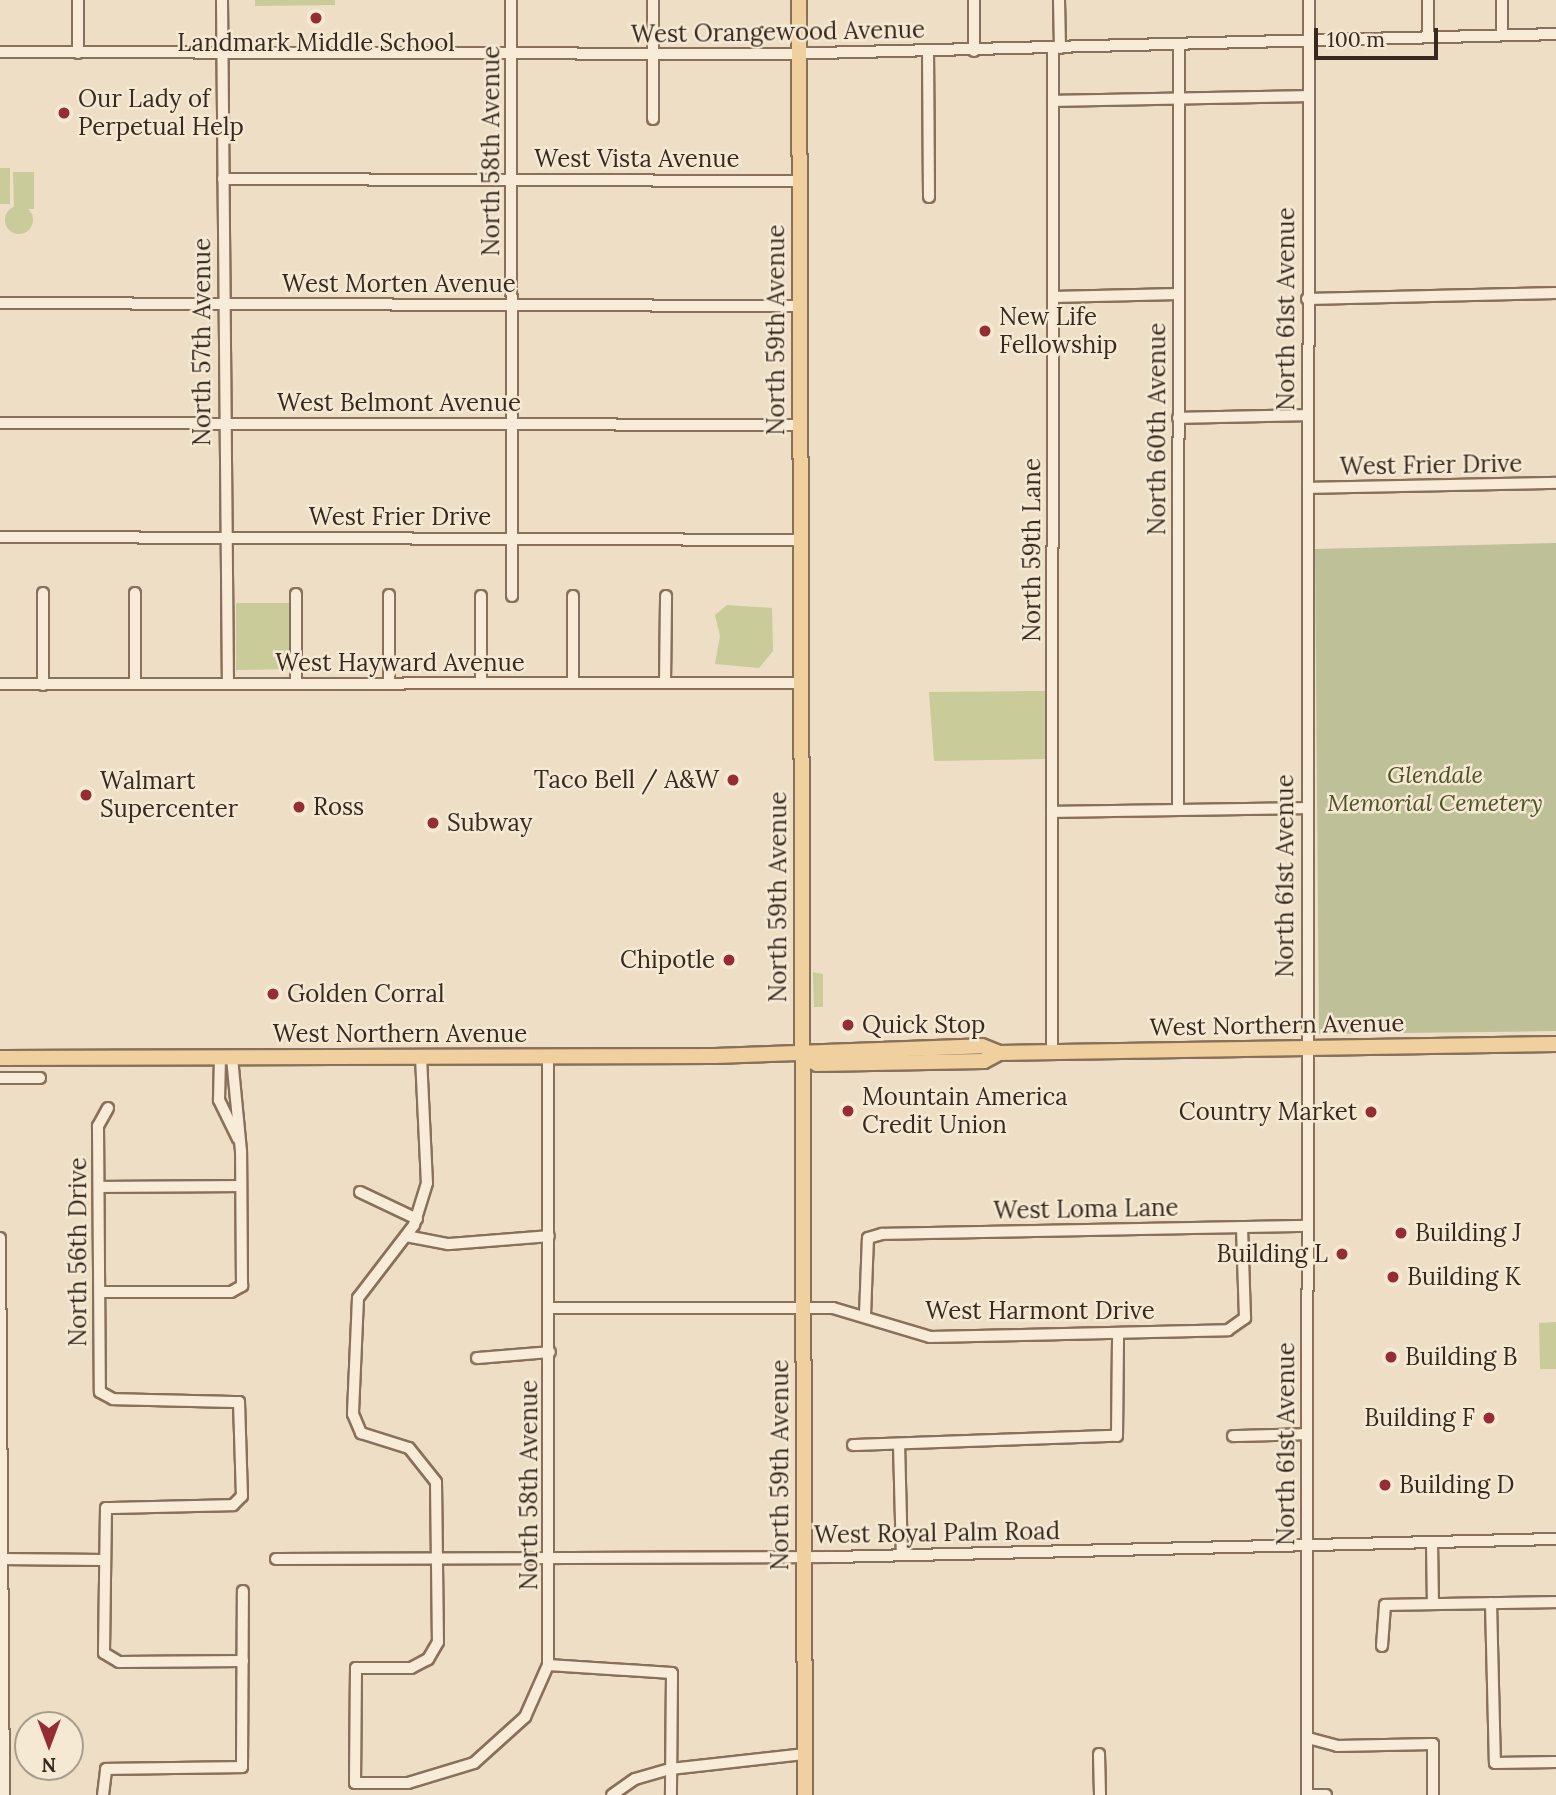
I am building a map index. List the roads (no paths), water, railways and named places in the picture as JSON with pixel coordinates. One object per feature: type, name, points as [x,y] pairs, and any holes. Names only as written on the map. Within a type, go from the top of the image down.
[{"type":"main road","name":"North 59th Avenue","points":[[799,0],[800,1055],[805,1795]]},
{"type":"main road","name":"West Northern Avenue","points":[[0,1058],[800,1055],[982,1046],[999,1053],[1556,1044]]},
{"type":"street","points":[[78,0],[78,53]]},
{"type":"street","name":"North 57th Avenue","points":[[222,0],[224,537],[228,684]]},
{"type":"street","name":"North 58th Avenue","points":[[511,0],[512,596]]},
{"type":"street","points":[[653,0],[653,119]]},
{"type":"street","points":[[974,0],[974,51]]},
{"type":"street","name":"North 59th Lane","points":[[1052,1052],[1053,101],[1059,0]]},
{"type":"street","name":"North 61st Avenue","points":[[1309,0],[1306,1047],[1309,1795]]},
{"type":"street","points":[[1427,36],[1428,0]]},
{"type":"street","points":[[1502,0],[1502,35]]},
{"type":"street","name":"West Orangewood Avenue","points":[[0,52],[799,54],[1179,47],[1308,40],[1556,34]]},
{"type":"street","name":"North 60th Avenue","points":[[1178,810],[1179,47]]},
{"type":"street","points":[[928,51],[929,197]]},
{"type":"street","points":[[1053,101],[1308,96]]},
{"type":"street","name":"West Vista Avenue","points":[[223,179],[799,181]]},
{"type":"street","points":[[1307,299],[1556,293]]},
{"type":"street","points":[[1053,297],[1178,294]]},
{"type":"street","name":"West Morten Avenue","points":[[0,303],[799,306]]},
{"type":"street","points":[[1178,418],[1307,415]]},
{"type":"street","name":"West Belmont Avenue","points":[[0,423],[798,425]]},
{"type":"street","name":"West Frier Drive","points":[[1307,488],[1556,484]]},
{"type":"street","name":"West Frier Drive","points":[[0,537],[801,540]]},
{"type":"street","points":[[43,593],[43,685]]},
{"type":"street","points":[[135,593],[135,684]]},
{"type":"street","points":[[296,594],[296,684]]},
{"type":"street","points":[[388,595],[389,684]]},
{"type":"street","points":[[481,596],[481,683]]},
{"type":"street","points":[[573,596],[573,683]]},
{"type":"street","points":[[665,683],[666,596]]},
{"type":"street","name":"West Hayward Avenue","points":[[0,684],[801,683]]},
{"type":"street","points":[[1052,812],[1307,808]]},
{"type":"street","points":[[100,1292],[238,1290],[240,1141],[219,1100],[226,1057]]},
{"type":"street","points":[[421,1057],[429,1163],[417,1219],[358,1298],[353,1414],[361,1433],[409,1448],[430,1471],[438,1490],[438,1558]]},
{"type":"street","name":"North 58th Avenue","points":[[438,1558],[438,1642],[428,1659],[411,1668],[356,1668],[355,1783],[428,1779],[481,1758],[525,1717],[548,1665],[548,1057]]},
{"type":"street","points":[[0,1078],[40,1078]]},
{"type":"street","name":"North 56th Drive","points":[[104,1560],[106,1508],[238,1501],[239,1402],[104,1397],[98,1126],[108,1108]]},
{"type":"street","points":[[99,1187],[241,1186]]},
{"type":"street","points":[[360,1192],[417,1219]]},
{"type":"street","name":"West Loma Lane","points":[[865,1315],[869,1238],[1306,1226]]},
{"type":"street","name":"West Harmont Drive","points":[[550,1308],[802,1307],[865,1315],[930,1337],[1118,1333],[1241,1326],[1242,1227]]},
{"type":"street","points":[[406,1236],[433,1244],[549,1236]]},
{"type":"street","points":[[0,1238],[4,1795]]},
{"type":"street","points":[[853,1445],[1117,1436],[1118,1333]]},
{"type":"street","points":[[478,1358],[550,1352]]},
{"type":"street","points":[[1233,1436],[1307,1434]]},
{"type":"street","points":[[899,1444],[902,1555]]},
{"type":"street","name":"West Royal Palm Road","points":[[276,1559],[804,1557],[1556,1539]]},
{"type":"street","points":[[1432,1542],[1433,1604]]},
{"type":"street","points":[[2,1559],[104,1560],[108,1660],[243,1661]]},
{"type":"street","points":[[103,1795],[106,1769],[242,1767],[243,1591]]},
{"type":"street","points":[[1382,1646],[1385,1605],[1556,1602]]},
{"type":"street","points":[[1491,1603],[1495,1763],[1556,1762]]},
{"type":"street","points":[[548,1665],[672,1672],[671,1795]]},
{"type":"street","points":[[1308,1738],[1337,1746],[1433,1744],[1433,1795]]},
{"type":"street","points":[[612,1795],[635,1779],[671,1769],[805,1754]]},
{"type":"street","points":[[1099,1754],[1100,1795]]},
{"type":"street","points":[[1309,1795],[1326,1795]]},
{"type":"place","name":"Landmark Middle School","points":[[316,18]]},
{"type":"place","name":"Our Lady of Perpetual Help","points":[[64,113]]},
{"type":"place","name":"New Life Fellowship","points":[[985,331]]},
{"type":"place","name":"Taco Bell / A&W","points":[[733,780]]},
{"type":"place","name":"Walmart Supercenter","points":[[86,795]]},
{"type":"place","name":"Ross","points":[[299,807]]},
{"type":"place","name":"Subway","points":[[433,823]]},
{"type":"place","name":"Chipotle","points":[[729,960]]},
{"type":"place","name":"Golden Corral","points":[[273,994]]},
{"type":"place","name":"Quick Stop","points":[[848,1025]]},
{"type":"place","name":"Mountain America Credit Union","points":[[848,1111]]},
{"type":"place","name":"Country Market","points":[[1371,1112]]},
{"type":"place","name":"Building J","points":[[1401,1233]]},
{"type":"place","name":"Building L","points":[[1342,1254]]},
{"type":"place","name":"Building K","points":[[1393,1277]]},
{"type":"place","name":"Building B","points":[[1391,1357]]},
{"type":"place","name":"Building F","points":[[1489,1418]]},
{"type":"place","name":"Building D","points":[[1385,1485]]},
{"type":"park label","name":"Glendale Memorial Cemetery","points":[[1435,789]]}]
